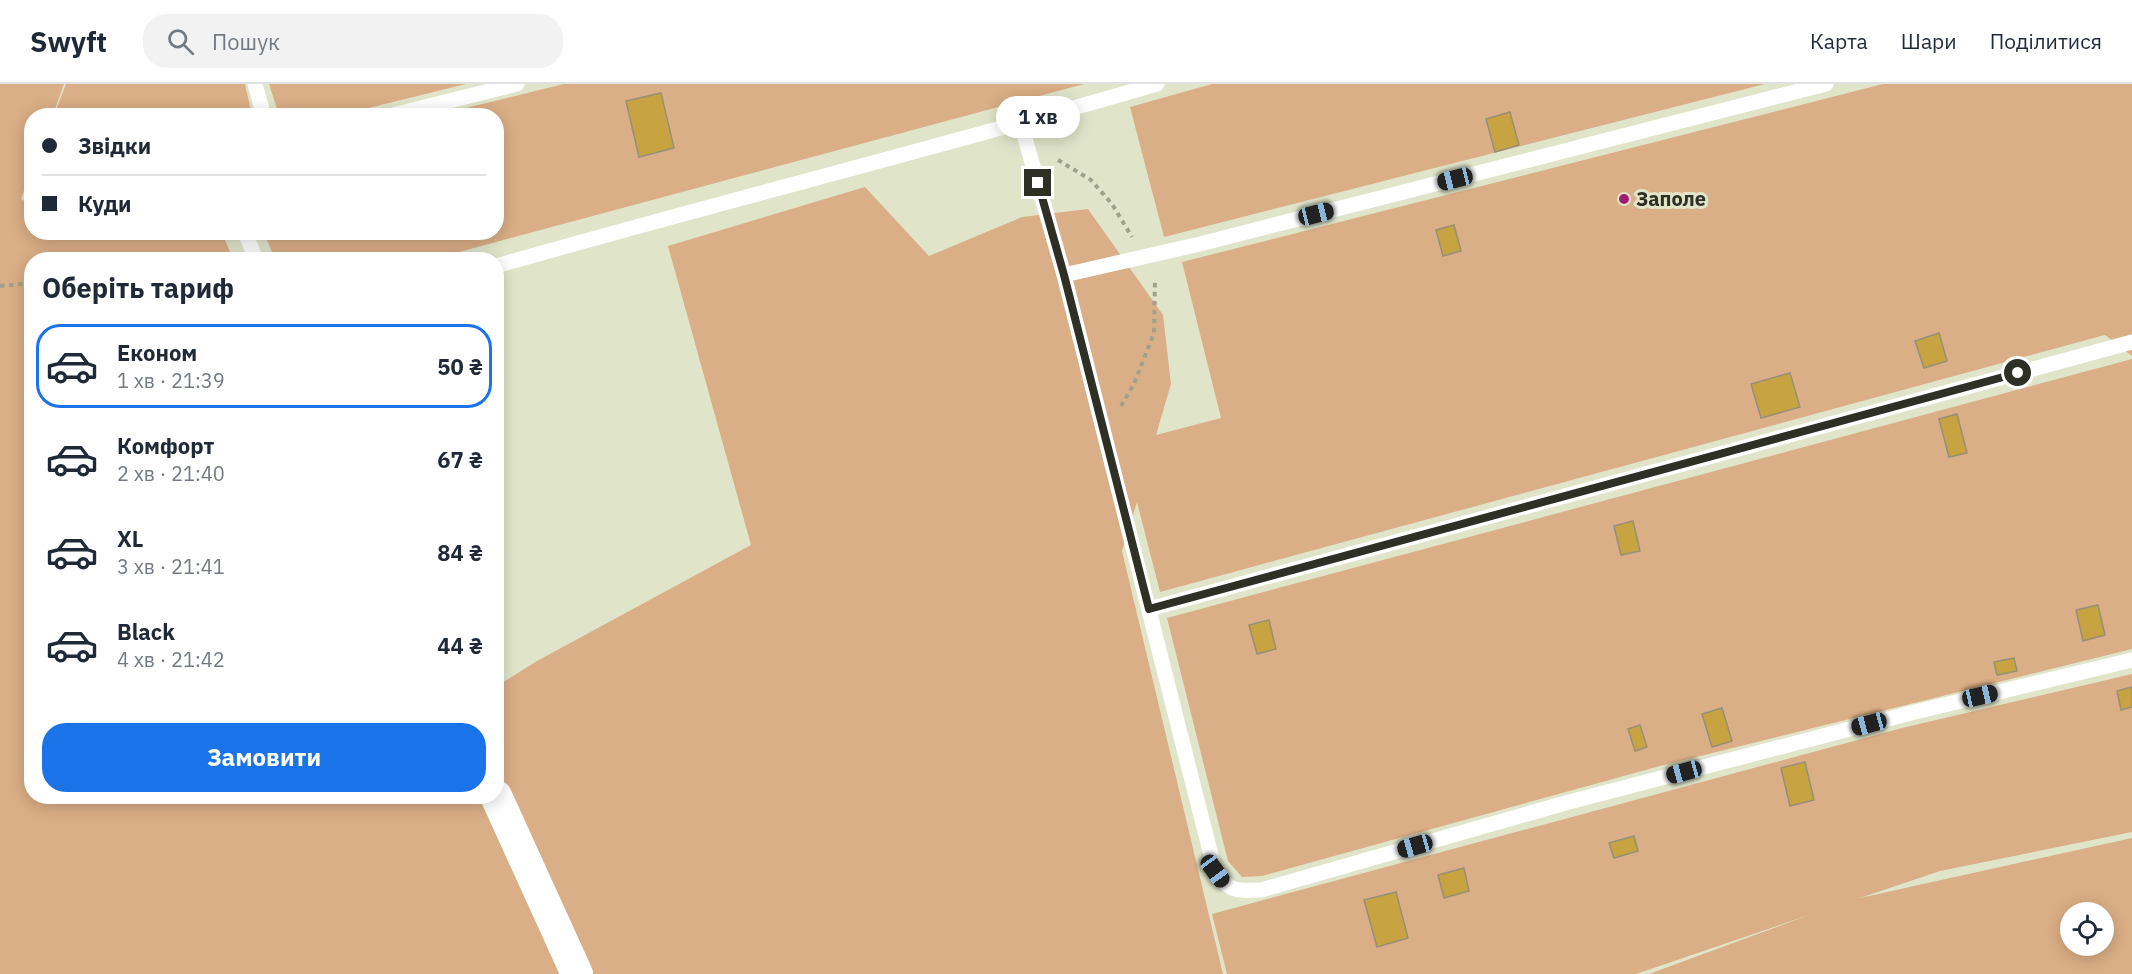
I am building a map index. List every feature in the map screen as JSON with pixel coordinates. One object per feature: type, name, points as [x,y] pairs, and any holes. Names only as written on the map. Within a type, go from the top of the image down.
[{"type":"street","points":[[500,804],[578,974]]},
{"type":"lane","points":[[255,84],[262,108]]},
{"type":"lane","points":[[422,108],[517,84]]},
{"type":"lane","points":[[504,264],[671,216],[1021,124],[1157,84]]},
{"type":"lane","points":[[1064,275],[1200,244],[1826,84]]},
{"type":"lane","points":[[1021,124],[1064,275],[1215,871],[1226,886],[1241,891],[1261,890],[1569,802],[1915,712],[2132,660]]},
{"type":"lane","points":[[1149,609],[2132,342]]},
{"type":"path","points":[[0,286],[24,284]]},
{"type":"shaded area","points":[[0,84],[64,84],[55,108],[24,108],[24,191],[21,199],[24,201],[24,240],[225,240],[230,252],[24,252],[24,804],[504,804],[504,682],[537,661],[751,545],[668,246],[865,187],[929,256],[1022,217],[1088,209],[1163,315],[1171,384],[1156,435],[1221,418],[1182,262],[1883,84],[2132,84],[2132,356],[2105,335],[1160,592],[1137,502],[1122,551],[1223,974],[0,974]]},
{"type":"shaded area","points":[[66,84],[245,84],[250,108],[57,108]]},
{"type":"shaded area","points":[[269,84],[466,84],[368,108],[277,108]]},
{"type":"shaded area","points":[[564,84],[1084,84],[504,240],[504,108],[466,108]]},
{"type":"shaded area","points":[[1212,84],[1765,84],[1164,237],[1130,107]]},
{"type":"shaded area","points":[[267,240],[504,240],[459,252],[272,252]]},
{"type":"shaded area","points":[[2132,359],[2132,649],[1660,766],[1262,876],[1242,877],[1228,861],[1167,618]]},
{"type":"shaded area","points":[[2132,674],[2132,832],[1940,871],[1860,898],[2132,838],[2132,974],[1649,974],[1809,915],[1636,974],[1227,974],[1212,914],[1902,728]]},
{"type":"building","points":[[661,93],[674,148],[639,157],[626,101]]},
{"type":"building","points":[[1510,112],[1519,145],[1495,152],[1486,119]]},
{"type":"building","points":[[1454,225],[1461,251],[1443,256],[1436,230]]},
{"type":"building","points":[[1939,333],[1947,361],[1924,368],[1915,341]]},
{"type":"building","points":[[1790,373],[1800,407],[1761,418],[1751,384]]},
{"type":"building","points":[[1957,414],[1967,453],[1949,457],[1939,419]]},
{"type":"building","points":[[1633,521],[1640,551],[1621,555],[1614,526]]},
{"type":"building","points":[[2098,605],[2105,635],[2083,641],[2076,610]]},
{"type":"building","points":[[1269,620],[1276,649],[1257,654],[1249,625]]},
{"type":"building","points":[[2014,658],[2017,671],[1997,675],[1994,662]]},
{"type":"building","points":[[2132,687],[2132,707],[2121,710],[2117,691]]},
{"type":"building","points":[[1722,708],[1732,741],[1712,747],[1702,714]]},
{"type":"building","points":[[1640,725],[1647,747],[1635,751],[1628,729]]},
{"type":"building","points":[[1805,762],[1814,800],[1790,806],[1781,768]]},
{"type":"building","points":[[1634,836],[1638,851],[1614,858],[1609,843]]},
{"type":"building","points":[[1464,868],[1469,891],[1444,898],[1438,875]]},
{"type":"building","points":[[1396,892],[1408,938],[1377,947],[1364,900]]},
{"type":"place","name":"Заполе","points":[[1624,199]]},
{"type":"route","points":[[1038,183],[1064,275],[1149,609],[2018,373]]}]
